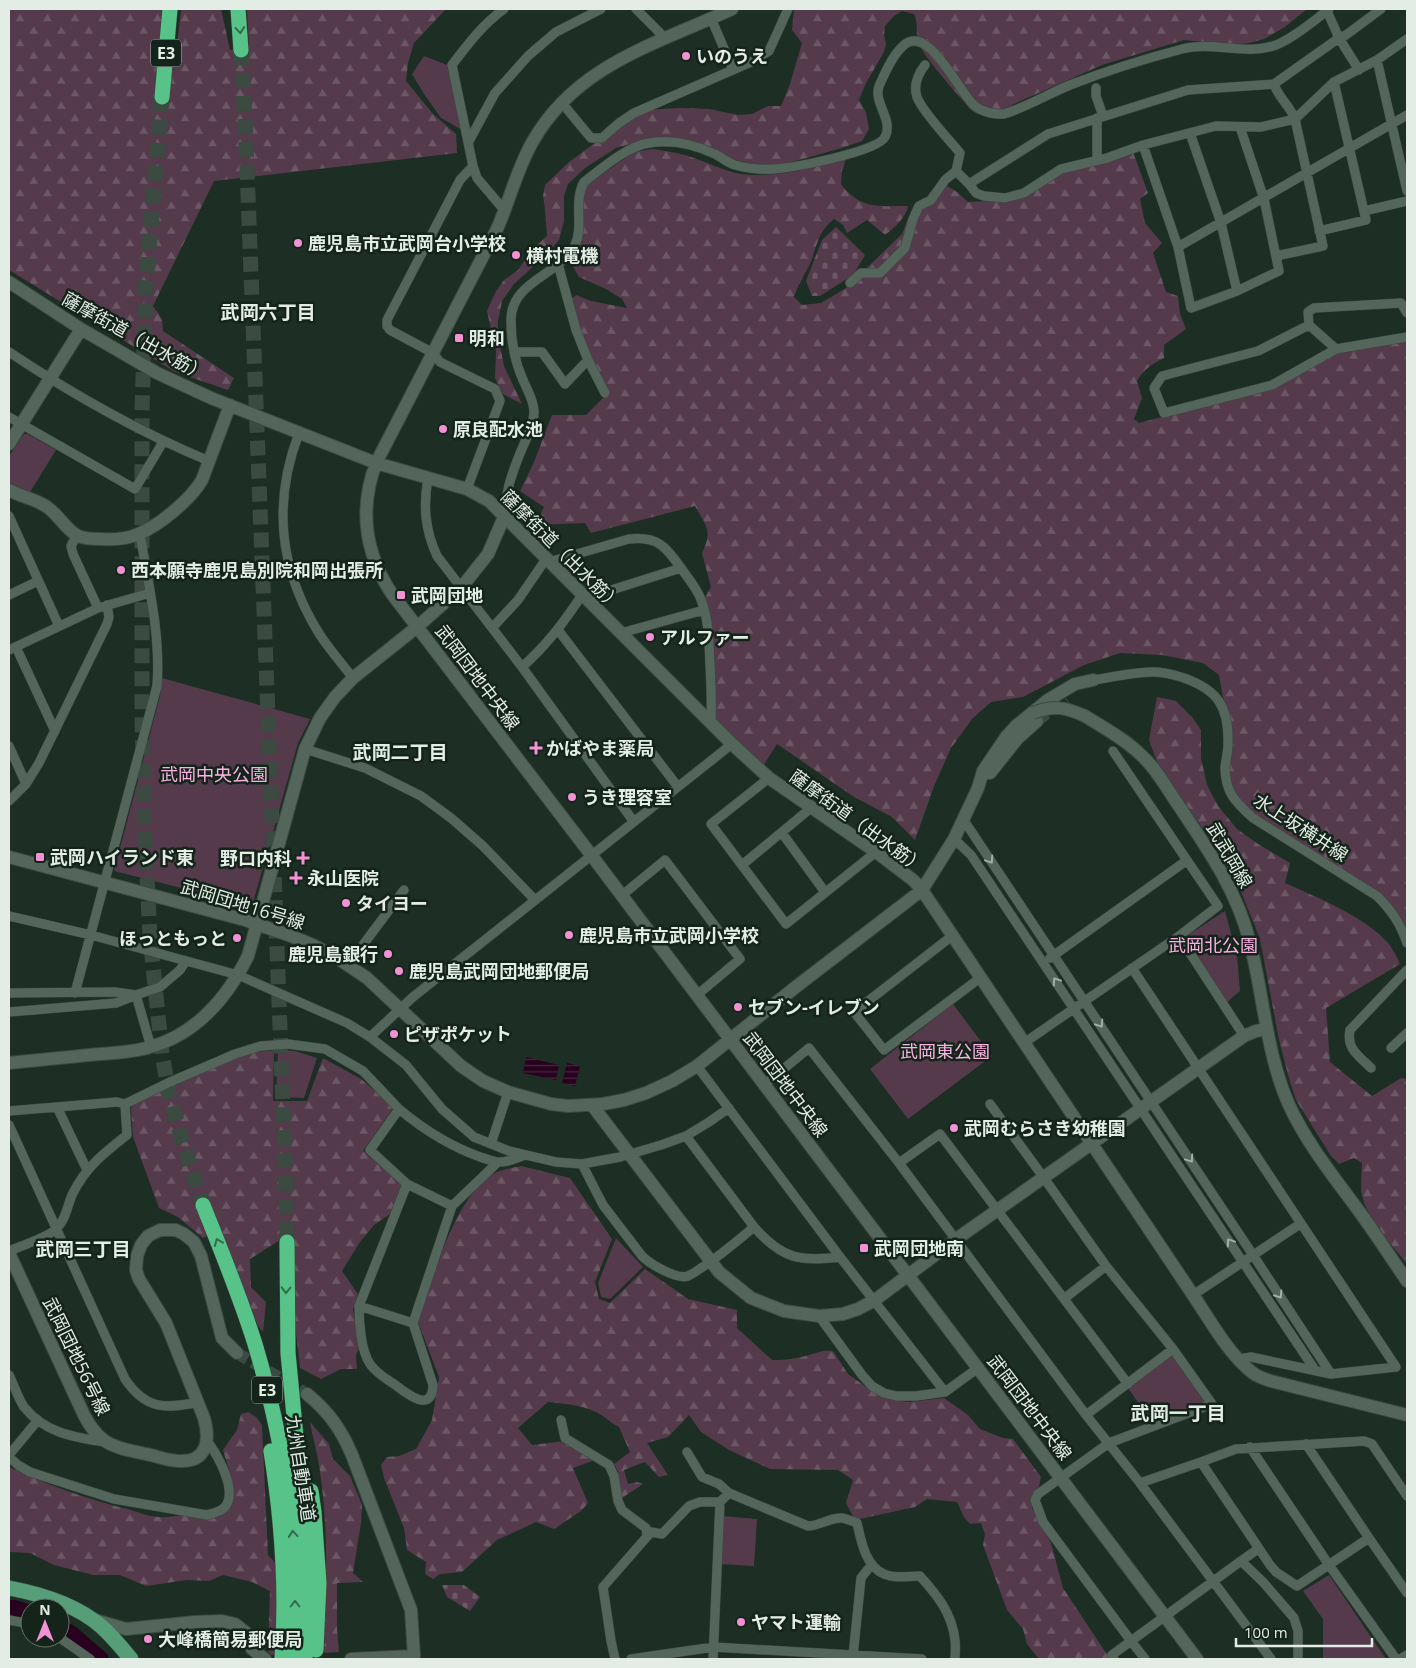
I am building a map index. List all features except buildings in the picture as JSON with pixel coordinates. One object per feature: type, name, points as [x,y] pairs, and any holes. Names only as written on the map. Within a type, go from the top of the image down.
[{"type":"highway","name":"E3","points":[[162,96],[170,9]]},
{"type":"highway","points":[[238,9],[241,50]]},
{"type":"highway","name":"九州自動車道","points":[[203,1204],[229,1269],[254,1343],[275,1420],[301,1583],[294,1659]]},
{"type":"highway","name":"九州自動車道","points":[[287,1242],[286,1306],[288,1353],[300,1479],[301,1583],[305,1659]]},
{"type":"highway","points":[[282,1659],[301,1583]]},
{"type":"highway","points":[[301,1583],[316,1659]]},
{"type":"main road","points":[[9,1588],[55,1600],[91,1619],[114,1639],[131,1659]]},
{"type":"street","points":[[504,9],[472,39],[452,65],[477,178],[505,211]]},
{"type":"street","points":[[469,141],[495,93],[528,56],[556,32],[601,9]]},
{"type":"street","points":[[636,9],[665,38]]},
{"type":"street","name":"武岡団地中央線","points":[[732,9],[665,38],[602,69],[585,81],[546,121],[522,162],[505,211],[376,462],[368,486],[366,504],[369,544],[385,584],[1197,1659]]},
{"type":"street","points":[[562,103],[591,138],[602,138],[634,113],[751,62],[769,51],[788,9]]},
{"type":"street","points":[[969,184],[1048,134],[1188,90],[1274,84],[1381,9]]},
{"type":"street","points":[[9,1063],[151,1047],[173,1038],[193,1026],[223,998],[248,956],[305,749],[320,718],[335,697],[353,678],[418,627],[461,588],[488,554],[504,516],[505,499],[513,472],[530,429],[534,411],[515,352],[511,321],[514,306],[525,288],[558,264],[569,254],[575,244],[578,232],[580,190],[584,182],[633,148],[647,143],[666,141],[689,143],[735,165],[773,169],[833,158],[879,144],[884,138],[887,126],[878,100],[877,91],[902,47],[912,41],[923,43],[938,56],[963,94],[975,107],[984,112],[995,114],[1004,114],[1069,85],[1184,48],[1213,46],[1248,50],[1276,45],[1328,10],[1339,38],[1359,70]]},
{"type":"street","points":[[711,18],[733,70]]},
{"type":"street","points":[[956,171],[976,193],[984,196],[1005,198],[1024,193],[1061,169],[1107,158],[1190,133],[1216,126],[1261,127],[1295,119],[1334,82],[1377,60],[1407,39]]},
{"type":"street","points":[[1377,60],[1406,176],[1407,191]]},
{"type":"street","points":[[850,283],[861,272],[880,273],[905,248],[912,219],[919,206],[931,200],[945,180],[956,171],[960,154],[916,97],[917,76],[925,65]]},
{"type":"street","points":[[1320,230],[1366,220],[1334,82]]},
{"type":"street","points":[[1274,84],[1275,89],[1292,111],[1295,119],[1323,246],[1276,256]]},
{"type":"street","points":[[1096,88],[1100,117],[1097,160]]},
{"type":"street","points":[[1178,247],[1407,115]]},
{"type":"street","points":[[1143,146],[1178,247],[1191,308],[1237,291],[1279,271],[1264,199],[1240,127]]},
{"type":"street","points":[[1190,133],[1221,223],[1237,291]]},
{"type":"street","points":[[467,489],[500,401],[495,389],[440,362],[432,353],[386,326],[387,320],[460,180],[473,166]]},
{"type":"street","points":[[1364,211],[1407,201]]},
{"type":"street","points":[[558,264],[576,330],[588,360],[606,393]]},
{"type":"street","name":"薩摩街道（出水筋）","points":[[9,282],[81,329],[157,373],[211,398],[376,462],[467,489],[489,501],[732,744],[769,778],[876,852],[913,880],[922,890],[1229,1348],[1254,1374],[1270,1381],[1407,1415]]},
{"type":"street","points":[[1336,349],[1309,325],[1308,312],[1314,308],[1404,300],[1407,313]]},
{"type":"street","points":[[1309,325],[1258,351],[1162,376],[1154,388],[1164,413],[1272,385],[1336,349],[1407,337]]},
{"type":"street","points":[[9,444],[81,329]]},
{"type":"street","points":[[9,352],[49,379],[164,442],[209,461]]},
{"type":"street","points":[[515,352],[542,352],[565,384],[588,360]]},
{"type":"street","points":[[9,490],[49,508],[67,528],[77,535],[90,539],[109,539],[140,534],[154,526],[192,494],[202,480],[230,406]]},
{"type":"street","points":[[9,417],[135,489],[164,442]]},
{"type":"street","points":[[299,432],[284,486],[284,522],[288,562],[295,585],[321,635],[353,678]]},
{"type":"street","points":[[428,478],[424,509],[430,541],[437,556],[522,667],[634,822]]},
{"type":"street","points":[[9,516],[59,626]]},
{"type":"street","points":[[75,993],[155,695],[158,658],[140,534]]},
{"type":"street","points":[[9,801],[26,784],[34,772],[109,617],[73,554],[71,546],[77,535]]},
{"type":"street","points":[[492,628],[518,600],[548,561],[629,538],[649,538],[659,542],[669,551],[693,585],[709,625],[711,722]]},
{"type":"street","points":[[522,667],[538,653],[584,596],[681,568]]},
{"type":"street","points":[[9,595],[38,581]]},
{"type":"street","points":[[55,731],[12,648],[103,607],[150,593]]},
{"type":"street","points":[[621,633],[704,610]]},
{"type":"street","points":[[558,630],[678,787]]},
{"type":"street","name":"水上坂横井線","points":[[1093,680],[1138,673],[1169,673],[1204,686],[1215,695],[1223,707],[1227,721],[1226,778],[1228,790],[1235,802],[1253,818],[1377,896],[1392,910],[1404,932],[1407,943]]},
{"type":"street","points":[[1066,698],[1093,680]]},
{"type":"street","points":[[1035,717],[1048,700],[1075,684],[1093,680]]},
{"type":"street","name":"武武岡線","points":[[730,1040],[922,890],[954,840],[978,788],[983,770],[1016,726],[1035,717],[1045,708],[1071,710],[1085,716],[1141,754],[1153,768],[1207,848],[1230,887],[1239,907],[1250,944],[1269,1045],[1289,1105],[1323,1162],[1407,1281]]},
{"type":"street","points":[[370,1037],[400,1008],[732,744]]},
{"type":"street","points":[[9,746],[26,784]]},
{"type":"street","points":[[305,749],[365,768],[421,796],[451,818],[483,846],[535,900]]},
{"type":"street","points":[[1024,1043],[1179,936],[1218,906],[1113,751]]},
{"type":"street","points":[[769,778],[711,824],[786,924],[876,852]]},
{"type":"street","points":[[742,865],[811,808]]},
{"type":"street","points":[[963,819],[1084,1001],[1243,1262],[1315,1370]]},
{"type":"street","points":[[782,833],[826,892]]},
{"type":"street","points":[[954,840],[971,855],[1074,1008],[1253,1255],[1331,1374]]},
{"type":"street","name":"武岡団地16号線","points":[[9,857],[257,924],[313,945],[367,978],[461,1066],[483,1081],[508,1092],[551,1104],[568,1106],[592,1105],[624,1100],[646,1093],[672,1081],[697,1066],[730,1040]]},
{"type":"street","points":[[621,896],[665,860],[740,958],[697,995]]},
{"type":"street","points":[[1043,963],[1186,861]]},
{"type":"street","points":[[348,965],[404,890]]},
{"type":"street","points":[[9,916],[91,935],[238,975],[347,1023],[370,1037],[406,1065],[454,1120],[474,1137],[509,1151],[556,1162],[582,1164],[631,1155],[686,1136],[729,1108]]},
{"type":"street","points":[[952,936],[854,1012],[884,1050],[980,978]]},
{"type":"street","points":[[1179,936],[1244,1036]]},
{"type":"street","points":[[9,1012],[116,1003],[160,988],[180,970],[185,962]]},
{"type":"street","points":[[1132,968],[1396,1367],[1331,1374],[1258,1358],[1239,1359]]},
{"type":"street","points":[[1371,1068],[1353,1051],[1348,1039],[1350,1030],[1407,970]]},
{"type":"street","points":[[9,994],[115,992],[136,995]]},
{"type":"street","points":[[136,995],[151,1047]]},
{"type":"street","points":[[592,1105],[711,1262],[726,1278],[752,1298],[784,1311],[819,1316],[843,1314],[875,1300],[955,1240],[1244,1036],[1256,1031],[1265,1024]]},
{"type":"street","points":[[1391,1048],[1407,1033]]},
{"type":"street","points":[[9,1111],[117,1102],[126,1104],[170,1082],[235,1054],[261,1046],[288,1044],[325,1049],[363,1071],[399,1109],[418,1125],[448,1143],[498,1162],[511,1160],[525,1154]]},
{"type":"street","points":[[764,1085],[809,1048],[899,1163],[1086,1415],[1140,1483],[1271,1659]]},
{"type":"street","points":[[697,1066],[944,1392]]},
{"type":"street","points":[[491,1144],[508,1092]]},
{"type":"street","points":[[9,1252],[56,1230],[65,1218],[72,1194],[87,1170],[94,1161],[127,1135],[126,1104]]},
{"type":"street","points":[[990,1104],[1106,1266],[1173,1349],[1212,1404],[1109,1443],[1038,1494],[1035,1500],[1043,1522],[1145,1659]]},
{"type":"street","points":[[57,1107],[87,1170]]},
{"type":"street","points":[[399,1109],[370,1150],[407,1184],[452,1206]]},
{"type":"street","points":[[9,1125],[56,1230],[126,1379],[134,1392],[142,1398],[166,1407],[178,1407],[199,1402]]},
{"type":"street","points":[[899,1163],[940,1134],[1128,1384]]},
{"type":"street","points":[[686,1136],[754,1227],[779,1251],[802,1259],[840,1257]]},
{"type":"street","points":[[407,1184],[359,1306],[364,1349],[369,1362],[375,1371],[411,1397],[420,1400],[429,1398],[433,1393],[434,1385],[413,1323],[452,1206],[498,1162]]},
{"type":"street","points":[[582,1164],[603,1205],[649,1264],[678,1276],[686,1277],[711,1262],[754,1227]]},
{"type":"street","points":[[1193,1295],[1300,1224]]},
{"type":"street","points":[[38,1420],[9,1456],[18,1465],[30,1472],[114,1499],[207,1514],[218,1512],[225,1507],[229,1495],[228,1485],[219,1457],[208,1442],[208,1429],[199,1402],[166,1323],[139,1279],[136,1270],[136,1256],[148,1236],[160,1230],[176,1230],[194,1242],[201,1256],[222,1338],[237,1353]]},
{"type":"street","name":"武岡団地56号線","points":[[9,1252],[89,1424],[96,1433],[107,1442],[122,1448],[182,1461],[201,1454],[208,1442]]},
{"type":"street","points":[[1065,1298],[1106,1266]]},
{"type":"street","points":[[359,1306],[413,1323]]},
{"type":"street","points":[[819,1316],[862,1375],[872,1386],[884,1393],[896,1396],[916,1396],[944,1392],[978,1368]]},
{"type":"street","points":[[1086,1415],[1173,1349]]},
{"type":"street","points":[[9,1376],[24,1406],[38,1420],[62,1434],[107,1442]]},
{"type":"street","points":[[307,1394],[327,1412],[342,1432],[409,1602],[413,1625],[417,1658],[351,1659]]},
{"type":"street","points":[[561,1420],[565,1438],[609,1465],[614,1476],[618,1500],[622,1510],[646,1528],[647,1536]]},
{"type":"street","points":[[1140,1483],[1228,1451],[1250,1447],[1364,1441],[1372,1444],[1407,1496]]},
{"type":"street","points":[[1306,1444],[1407,1593]]},
{"type":"street","points":[[1250,1447],[1329,1565],[1396,1659]]},
{"type":"street","points":[[687,1452],[702,1478],[719,1484],[729,1493],[808,1526],[816,1526],[841,1518],[857,1523],[862,1547],[872,1564],[883,1574],[920,1576],[946,1608],[956,1640],[955,1659]]},
{"type":"street","points":[[1201,1462],[1258,1549],[1276,1572],[1297,1586],[1370,1538]]},
{"type":"street","points":[[713,1659],[720,1502],[729,1493]]},
{"type":"street","points":[[615,1659],[603,1587],[651,1532],[662,1534],[689,1506],[700,1502],[720,1502]]},
{"type":"street","points":[[1114,1659],[1112,1654],[1258,1549]]},
{"type":"street","points":[[1241,1562],[1263,1582],[1294,1618],[1298,1632],[1298,1659]]},
{"type":"street","points":[[853,1656],[861,1578],[872,1564]]},
{"type":"street","points":[[91,1619],[126,1629],[222,1621],[235,1624],[245,1632],[252,1649],[261,1658]]},
{"type":"street","points":[[70,1645],[90,1659]]},
{"type":"street","points":[[630,1659],[714,1647],[922,1659]]},
{"type":"street","points":[[1400,1659],[1407,1655]]},
{"type":"green space","points":[[9,9],[162,9],[156,96],[167,97],[181,9],[221,9],[230,50],[249,48],[247,9],[446,9],[414,43],[408,63],[406,81],[433,114],[456,134],[457,153],[214,181],[153,306],[162,319],[163,331],[234,378],[228,390],[175,372],[9,270]]},
{"type":"green space","points":[[794,9],[1307,9],[1285,27],[1264,39],[1236,45],[1184,40],[1102,65],[1014,104],[1001,112],[988,114],[977,114],[971,110],[942,76],[921,48],[918,41],[914,14],[902,11],[894,16],[885,26],[886,44],[884,52],[866,83],[859,100],[866,112],[869,129],[862,141],[785,164],[766,165],[732,159],[704,145],[682,139],[651,138],[616,148],[585,168],[568,184],[564,196],[564,221],[559,240],[548,253],[514,284],[502,301],[498,321],[498,336],[504,366],[522,404],[503,394],[495,378],[496,351],[487,311],[495,293],[504,280],[518,270],[533,248],[547,236],[543,196],[545,185],[569,162],[626,120],[645,110],[709,109],[738,115],[752,114],[768,106],[781,106],[790,84],[802,43],[792,30]]},
{"type":"green space","points":[[424,56],[447,65],[462,130],[441,118],[412,74]]},
{"type":"green space","points":[[653,149],[674,152],[735,173],[754,175],[794,171],[846,159],[842,171],[841,184],[848,192],[871,205],[908,206],[902,219],[885,235],[867,220],[847,233],[843,225],[834,219],[828,224],[818,240],[810,264],[794,297],[802,305],[821,303],[846,288],[902,234],[908,219],[925,202],[930,192],[937,187],[947,186],[968,202],[1004,200],[1061,172],[1133,152],[1148,193],[1140,199],[1145,223],[1162,243],[1153,253],[1166,292],[1178,296],[1180,314],[1186,329],[1164,345],[1164,358],[1149,367],[1137,381],[1142,398],[1134,419],[1139,423],[1274,388],[1337,353],[1407,340],[1407,939],[1364,884],[1319,854],[1262,826],[1229,792],[1224,703],[1219,675],[1203,663],[1162,655],[1120,653],[1084,665],[1023,697],[991,702],[972,719],[951,748],[934,786],[915,840],[892,817],[854,797],[777,744],[763,766],[713,721],[704,599],[711,587],[702,553],[708,533],[695,506],[591,533],[585,523],[535,525],[544,507],[520,491],[534,462],[552,415],[586,415],[607,394],[592,364],[568,302],[576,295],[591,301],[627,308],[622,299],[606,289],[579,277],[567,256],[576,235],[575,214],[588,184],[634,152]]},
{"type":"green space","points":[[836,227],[865,255],[853,275],[820,296],[812,296],[806,281],[822,240]]},
{"type":"green space","points":[[24,434],[28,434],[56,450],[30,492],[16,487],[9,482],[9,456]]},
{"type":"green space","name":"武岡中央公園","points":[[162,678],[310,719],[298,743],[252,906],[114,871],[160,696]]},
{"type":"green space","points":[[1157,697],[1176,701],[1192,717],[1201,730],[1201,758],[1207,785],[1218,806],[1237,829],[1290,863],[1285,883],[1340,908],[1366,924],[1388,943],[1399,961],[1400,964],[1326,1008],[1330,1062],[1372,1096],[1401,1078],[1407,1079],[1407,1264],[1369,1213],[1361,1188],[1362,1163],[1354,1158],[1339,1164],[1331,1156],[1296,1100],[1279,1040],[1260,939],[1238,884],[1209,837],[1159,767],[1149,740]]},
{"type":"green space","name":"武岡北公園","points":[[1225,911],[1237,956],[1240,991],[1226,1003],[1185,937]]},
{"type":"green space","name":"武岡東公園","points":[[953,1004],[992,1056],[908,1119],[870,1069]]},
{"type":"green space","points":[[274,1050],[273,1101],[307,1101],[323,1058],[361,1079],[394,1107],[363,1151],[401,1184],[401,1187],[390,1214],[374,1225],[360,1242],[342,1271],[358,1294],[353,1310],[360,1346],[356,1355],[357,1369],[341,1369],[321,1379],[300,1368],[293,1307],[292,1240],[280,1240],[250,1259],[251,1287],[266,1302],[263,1332],[258,1326],[240,1283],[207,1236],[203,1238],[178,1217],[159,1208],[133,1137],[131,1108],[134,1104],[247,1053]]},
{"type":"green space","points":[[278,1050],[295,1051],[317,1058],[304,1098],[276,1097]]},
{"type":"green space","points":[[521,1166],[570,1178],[612,1239],[595,1282],[599,1299],[610,1303],[645,1269],[688,1299],[737,1310],[737,1328],[772,1360],[833,1351],[848,1374],[872,1391],[892,1400],[909,1402],[944,1398],[968,1415],[980,1429],[1003,1438],[1013,1439],[1041,1477],[1039,1487],[1032,1495],[1032,1508],[1051,1543],[1063,1588],[1110,1659],[1039,1659],[1027,1644],[1023,1629],[1007,1610],[983,1545],[985,1534],[981,1523],[970,1524],[964,1517],[957,1502],[927,1499],[915,1507],[855,1520],[846,1503],[853,1480],[838,1470],[770,1469],[729,1450],[701,1432],[689,1415],[668,1437],[647,1443],[668,1475],[659,1477],[645,1462],[624,1470],[628,1484],[637,1482],[643,1484],[619,1500],[618,1471],[614,1464],[630,1452],[619,1427],[590,1409],[548,1402],[518,1428],[532,1445],[565,1441],[595,1460],[573,1468],[588,1503],[581,1511],[554,1529],[536,1522],[497,1540],[462,1572],[440,1574],[433,1579],[425,1574],[426,1562],[407,1550],[404,1528],[384,1478],[381,1465],[387,1457],[399,1456],[416,1449],[432,1420],[439,1377],[418,1322],[438,1263],[455,1222],[465,1203],[491,1175],[502,1170]]},
{"type":"green space","points":[[616,1238],[643,1267],[610,1299],[601,1297],[598,1283]]},
{"type":"green space","points":[[1170,1357],[1174,1357],[1206,1400],[1203,1405],[1152,1423],[1128,1388]]},
{"type":"green space","points":[[248,1412],[256,1417],[262,1425],[268,1555],[279,1567],[279,1654],[271,1655],[268,1651],[270,1591],[252,1582],[223,1575],[209,1581],[187,1580],[146,1586],[120,1575],[93,1575],[54,1565],[30,1553],[9,1552],[9,1467],[69,1492],[149,1516],[187,1515],[209,1518],[224,1514],[232,1503],[233,1488],[223,1450],[237,1430],[241,1414]]},
{"type":"green space","points":[[310,1422],[329,1444],[333,1459],[350,1476],[362,1505],[353,1573],[363,1582],[337,1583],[339,1652],[324,1653],[325,1517],[319,1466]]},
{"type":"green space","points":[[722,1516],[757,1519],[754,1566],[719,1564]]},
{"type":"green space","points":[[1329,1575],[1386,1659],[1323,1659],[1323,1619],[1303,1591]]},
{"type":"green space","points":[[442,1585],[464,1585],[480,1597],[470,1611],[447,1597]]},
{"type":"shaded area","points":[[526,1057],[559,1065],[556,1080],[523,1073]]},
{"type":"shaded area","points":[[567,1063],[580,1066],[575,1086],[562,1083]]},
{"type":"waterway","points":[[9,1608],[20,1610]]},
{"type":"waterway","points":[[70,1633],[101,1659]]},
{"type":"tunnel","points":[[241,50],[287,1242]]},
{"type":"tunnel","points":[[162,97],[146,283],[142,411],[142,718],[145,837],[150,937],[162,1054],[170,1098],[203,1205]]},
{"type":"tunnel","points":[[1037,721],[1066,698]]},
{"type":"tunnel","points":[[237,1353],[307,1394]]},
{"type":"place","name":"いのうえ","points":[[686,56]]},
{"type":"place","name":"鹿児島市立武岡台小学校","points":[[298,243]]},
{"type":"place","name":"横村電機","points":[[516,255]]},
{"type":"place","name":"明和","points":[[459,338]]},
{"type":"place","name":"原良配水池","points":[[443,429]]},
{"type":"place","name":"西本願寺鹿児島別院和岡出張所","points":[[121,570]]},
{"type":"place","name":"武岡団地","points":[[401,595]]},
{"type":"place","name":"アルファー","points":[[650,637]]},
{"type":"place","name":"かばやま薬局","points":[[536,748]]},
{"type":"place","name":"うき理容室","points":[[572,797]]},
{"type":"place","name":"武岡ハイランド東","points":[[40,857]]},
{"type":"place","name":"野口内科","points":[[303,858]]},
{"type":"place","name":"永山医院","points":[[296,878]]},
{"type":"place","name":"タイヨー","points":[[346,903]]},
{"type":"place","name":"鹿児島市立武岡小学校","points":[[569,935]]},
{"type":"place","name":"ほっともっと","points":[[237,938]]},
{"type":"place","name":"鹿児島銀行","points":[[388,954]]},
{"type":"place","name":"鹿児島武岡団地郵便局","points":[[399,971]]},
{"type":"place","name":"セブン-イレブン","points":[[738,1007]]},
{"type":"place","name":"ピザポケット","points":[[394,1034]]},
{"type":"place","name":"武岡むらさき幼稚園","points":[[954,1128]]},
{"type":"place","name":"武岡団地南","points":[[864,1248]]},
{"type":"place","name":"ヤマト運輸","points":[[741,1622]]},
{"type":"place","name":"大峰橋簡易郵便局","points":[[148,1639]]},
{"type":"district","name":"武岡六丁目","points":[[268,312]]},
{"type":"district","name":"武岡二丁目","points":[[400,752]]},
{"type":"district","name":"武岡三丁目","points":[[83,1249]]},
{"type":"district","name":"武岡一丁目","points":[[1178,1413]]}]
